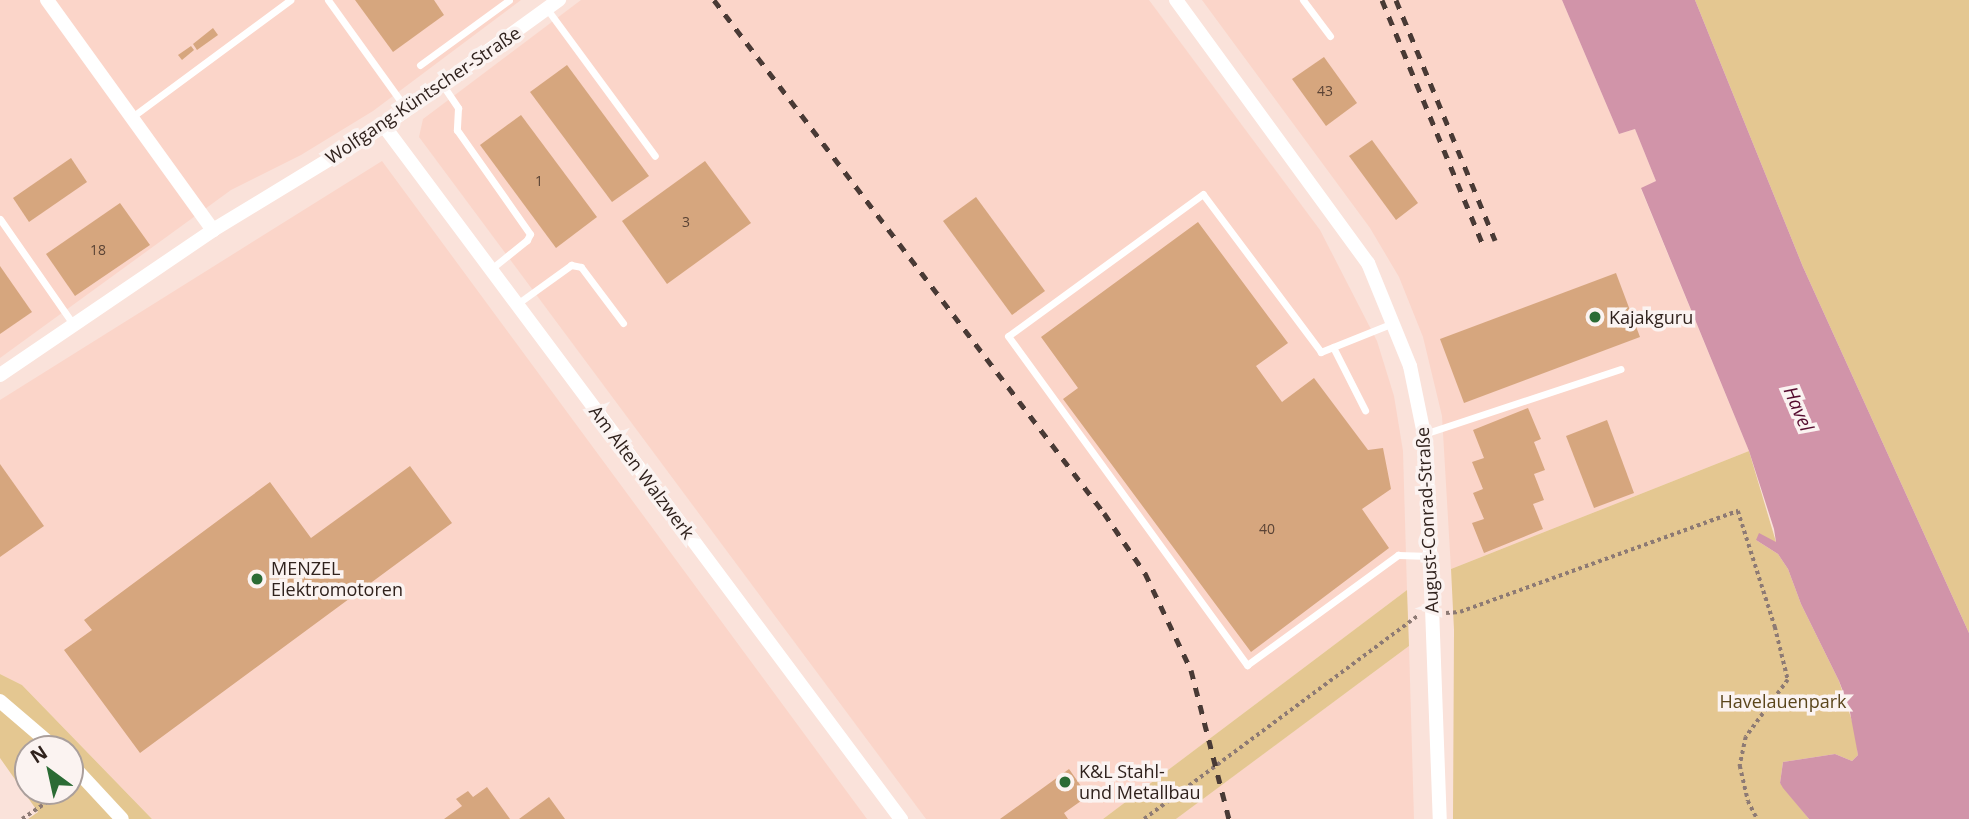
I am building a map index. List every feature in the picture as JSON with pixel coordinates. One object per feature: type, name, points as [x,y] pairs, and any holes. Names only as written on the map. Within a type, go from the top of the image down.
[{"type":"street","points":[[47,0],[213,230]]},
{"type":"street","name":"August-Conrad-Straße","points":[[1177,1],[1360,251],[1394,322],[1410,366],[1424,434],[1440,819]]},
{"type":"street","name":"Wolfgang-Küntscher-Straße","points":[[0,375],[213,230],[384,126],[553,4]]},
{"type":"street","name":"Am Alten Walzwerk","points":[[384,126],[901,819]]},
{"type":"street","points":[[0,701],[39,735]]},
{"type":"street","points":[[84,778],[122,819]]},
{"type":"lane","points":[[132,117],[290,0]]},
{"type":"lane","points":[[327,0],[407,110]]},
{"type":"lane","points":[[420,65],[509,0]]},
{"type":"lane","points":[[1303,0],[1330,36]]},
{"type":"lane","points":[[553,4],[655,156]]},
{"type":"lane","points":[[442,84],[458,108],[457,130],[530,234],[527,240],[491,269]]},
{"type":"lane","points":[[1394,322],[1321,352],[1203,194],[1008,336],[1247,665],[1398,555],[1430,556]]},
{"type":"lane","points":[[0,219],[73,324]]},
{"type":"lane","points":[[517,304],[571,265],[581,267],[623,323]]},
{"type":"lane","points":[[1333,347],[1365,410]]},
{"type":"lane","points":[[1424,434],[1620,369]]},
{"type":"path","points":[[1144,819],[1419,615],[1460,612],[1738,511],[1775,626],[1788,680],[1746,737],[1740,766],[1748,801],[1757,819]]},
{"type":"path","points":[[22,819],[42,805]]},
{"type":"shaded area","points":[[0,0],[521,0],[373,111],[301,155],[231,190],[0,358]]},
{"type":"shaded area","points":[[581,0],[1149,0],[1320,230],[1377,341],[1394,396],[1403,451],[1407,590],[1103,819],[926,819],[419,137],[423,119]]},
{"type":"shaded area","points":[[1202,0],[1562,0],[1619,134],[1635,129],[1656,181],[1641,189],[1749,451],[1451,569],[1442,416],[1423,337],[1399,277],[1370,228]]},
{"type":"shaded area","points":[[382,161],[867,819],[152,819],[84,749],[84,735],[71,735],[22,685],[0,674],[0,400]]},
{"type":"shaded area","points":[[1409,646],[1414,819],[1176,819],[1255,760]]},
{"type":"green space","points":[[1695,0],[1969,0],[1969,633],[1803,267]]},
{"type":"green space","name":"Havelauenpark","points":[[1749,451],[1776,542],[1756,540],[1778,554],[1788,569],[1801,604],[1839,681],[1855,730],[1858,755],[1852,761],[1835,754],[1783,762],[1780,783],[1809,819],[1453,819],[1454,630],[1451,569]]},
{"type":"green space","points":[[1407,590],[1409,646],[1176,819],[1103,819]]},
{"type":"green space","points":[[0,674],[22,685],[71,735],[14,735],[14,778],[0,758]]},
{"type":"green space","points":[[84,749],[152,819],[28,819],[38,812],[33,805],[84,805]]},
{"type":"water","name":"Havel","points":[[1562,0],[1695,0],[1803,267],[1969,633],[1969,819],[1809,819],[1780,783],[1783,762],[1835,754],[1852,761],[1858,755],[1849,707],[1801,604],[1788,569],[1778,554],[1756,540],[1759,533],[1776,542],[1774,529],[1749,451],[1641,188],[1656,181],[1635,129],[1619,134]]},
{"type":"building","points":[[355,0],[434,0],[444,15],[393,52]]},
{"type":"building","points":[[213,28],[218,35],[197,50],[193,44]]},
{"type":"building","points":[[191,46],[194,50],[182,60],[178,55]]},
{"type":"building","points":[[1324,57],[1357,103],[1326,126],[1292,79]]},
{"type":"building","points":[[567,65],[649,176],[612,202],[530,92]]},
{"type":"building","points":[[521,115],[597,217],[556,248],[480,145]]},
{"type":"building","points":[[1372,140],[1418,203],[1396,220],[1349,156]]},
{"type":"building","points":[[71,158],[87,182],[29,222],[13,198]]},
{"type":"building","points":[[705,161],[751,223],[667,284],[622,221]]},
{"type":"building","points":[[976,197],[1045,291],[1012,315],[943,221]]},
{"type":"building","points":[[120,203],[150,245],[75,296],[46,254]]},
{"type":"building","points":[[1198,222],[1288,343],[1256,366],[1282,402],[1314,378],[1368,450],[1383,448],[1391,489],[1362,509],[1389,548],[1251,652],[1063,399],[1078,388],[1041,337]]},
{"type":"building","points":[[0,266],[32,312],[0,334]]},
{"type":"building","points":[[1616,273],[1640,337],[1464,403],[1440,339]]},
{"type":"building","points":[[1528,408],[1541,439],[1534,442],[1545,470],[1534,474],[1544,500],[1533,504],[1543,529],[1484,553],[1472,523],[1484,519],[1473,493],[1483,489],[1472,462],[1484,458],[1473,430]]},
{"type":"building","points":[[1607,420],[1634,493],[1594,508],[1566,436]]},
{"type":"building","points":[[0,464],[44,526],[0,557]]},
{"type":"building","name":"MENZEL Elektromotoren","points":[[410,466],[452,523],[140,753],[64,650],[92,630],[84,620],[270,482],[311,538]]},
{"type":"building","name":"K&L Stahl- und Metallbau","points":[[1069,769],[1088,796],[1064,813],[1068,819],[1000,819]]},
{"type":"building","points":[[487,787],[510,819],[444,819],[462,806],[456,799],[468,791],[473,797]]},
{"type":"building","points":[[549,797],[565,819],[519,819]]},
{"type":"railway","points":[[714,0],[1104,513],[1145,573],[1191,670],[1229,819]]},
{"type":"railway","points":[[1382,0],[1483,245]]},
{"type":"railway","points":[[1396,0],[1495,240]]},
{"type":"place","name":"Kajakguru","points":[[1595,317]]},
{"type":"place","name":"MENZEL Elektromotoren","points":[[257,579]]},
{"type":"place","name":"K&L Stahl- und Metallbau","points":[[1065,782]]}]
